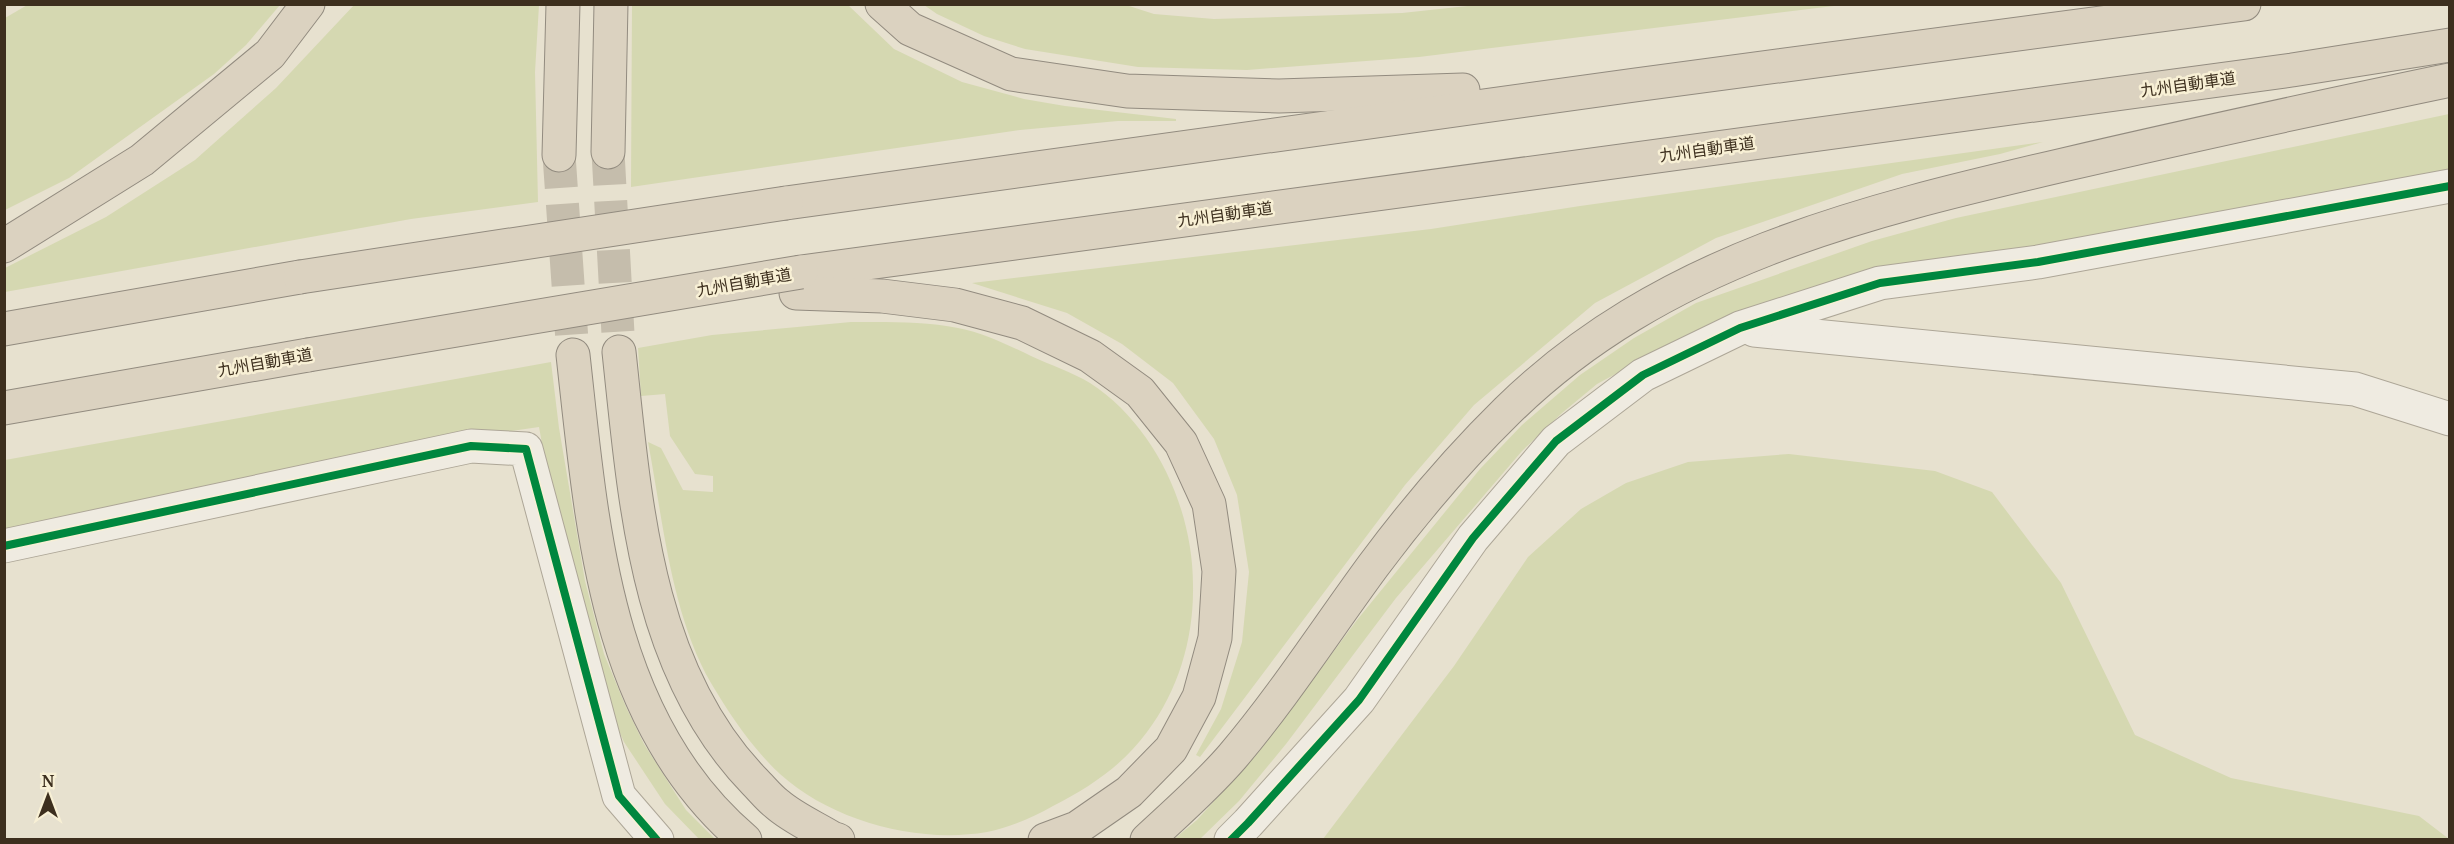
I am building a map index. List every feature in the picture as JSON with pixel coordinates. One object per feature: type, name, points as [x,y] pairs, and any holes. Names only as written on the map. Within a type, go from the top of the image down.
[{"type":"highway","points":[[4,246],[142,160],[270,54],[308,4]]},
{"type":"highway","points":[[559,155],[563,4]]},
{"type":"highway","points":[[608,152],[611,4]]},
{"type":"highway","points":[[882,4],[910,29],[1011,74],[1127,91],[1279,96],[1635,85]]},
{"type":"highway","points":[[4,329],[300,277],[786,203],[1635,85],[2244,4]]},
{"type":"highway","name":"九州自動車道","points":[[4,408],[308,355],[2280,72],[2450,45]]},
{"type":"highway","points":[[1147,840],[1190,801],[1232,756],[1374,564],[1440,482],[1509,409],[1582,346],[1656,299],[1736,261],[1827,227],[1915,200],[2199,133],[2450,80]]},
{"type":"highway","points":[[798,283],[955,305],[1022,323],[1090,356],[1140,392],[1180,443],[1209,504],[1219,571],[1215,638],[1199,697],[1171,749],[1129,792],[1077,828],[1045,840]]},
{"type":"highway","points":[[619,352],[635,495],[642,534],[659,612],[678,663],[703,716],[735,761],[778,805],[838,840]]},
{"type":"highway","points":[[573,355],[589,500],[601,569],[615,624],[633,677],[655,728],[686,776],[723,821],[745,840]]},
{"type":"street","points":[[1230,840],[1359,700],[1473,538],[1556,441],[1643,375],[1740,328],[1880,284],[2038,262],[2450,186]]},
{"type":"street","points":[[1740,328],[2355,388],[2450,419]]},
{"type":"street","points":[[4,546],[471,446],[526,449],[619,796],[657,840]]},
{"type":"green space","points":[[29,4],[280,5],[246,45],[214,74],[69,178],[5,210],[5,18]]},
{"type":"green space","points":[[355,4],[539,5],[535,72],[538,202],[411,219],[5,292],[5,268],[106,217],[195,160],[276,88]]},
{"type":"green space","points":[[1486,4],[1842,5],[1419,57],[1247,70],[1138,67],[1025,49],[984,36],[937,14],[924,5],[1126,5],[1154,14],[1214,19],[1402,13]]},
{"type":"green space","points":[[632,5],[848,5],[894,49],[962,82],[1024,99],[1176,119],[1176,121],[1118,121],[1020,130],[631,187]]},
{"type":"green space","points":[[2449,114],[2449,181],[1803,292],[1766,302],[1647,357],[1597,384],[1522,451],[1396,598],[1286,744],[1239,801],[1200,839],[1173,840],[1197,820],[1261,749],[1357,620],[1480,469],[1522,425],[1580,375],[1634,338],[1696,303],[1872,241],[1956,218]]},
{"type":"green space","points":[[2043,142],[2000,154],[1902,174],[1716,238],[1595,303],[1474,405],[1405,485],[1200,757],[1196,755],[1221,709],[1242,642],[1249,572],[1237,495],[1214,439],[1173,383],[1122,344],[1067,313],[972,283],[1431,229],[1580,206]]},
{"type":"green space","points":[[851,322],[918,323],[968,330],[1083,379],[1113,401],[1134,422],[1166,471],[1178,499],[1191,556],[1193,605],[1182,662],[1168,699],[1137,744],[1104,775],[1045,810],[1004,828],[960,835],[932,835],[877,825],[824,805],[780,774],[751,743],[711,683],[686,627],[670,566],[648,442],[661,448],[683,490],[713,492],[713,476],[695,474],[670,436],[665,394],[641,396],[638,348],[712,335]]},
{"type":"green space","points":[[551,362],[559,428],[585,581],[604,654],[644,744],[686,810],[715,839],[699,839],[665,804],[624,742],[597,682],[563,559],[539,427],[465,438],[5,549],[5,460]]},
{"type":"green space","points":[[1789,454],[1935,471],[1992,492],[2061,583],[2135,735],[2231,778],[2419,816],[2449,839],[1323,839],[1454,666],[1528,557],[1581,509],[1626,483],[1688,462]]},
{"type":"tunnel","points":[[608,152],[619,352]]},
{"type":"tunnel","points":[[559,155],[573,355]]},
{"type":"cycle path","points":[[1231,840],[1359,700],[1473,538],[1556,441],[1643,375],[1740,328],[1880,283],[2038,262],[2450,186]]},
{"type":"cycle path","points":[[4,546],[471,446],[526,449],[619,796],[657,840]]}]
